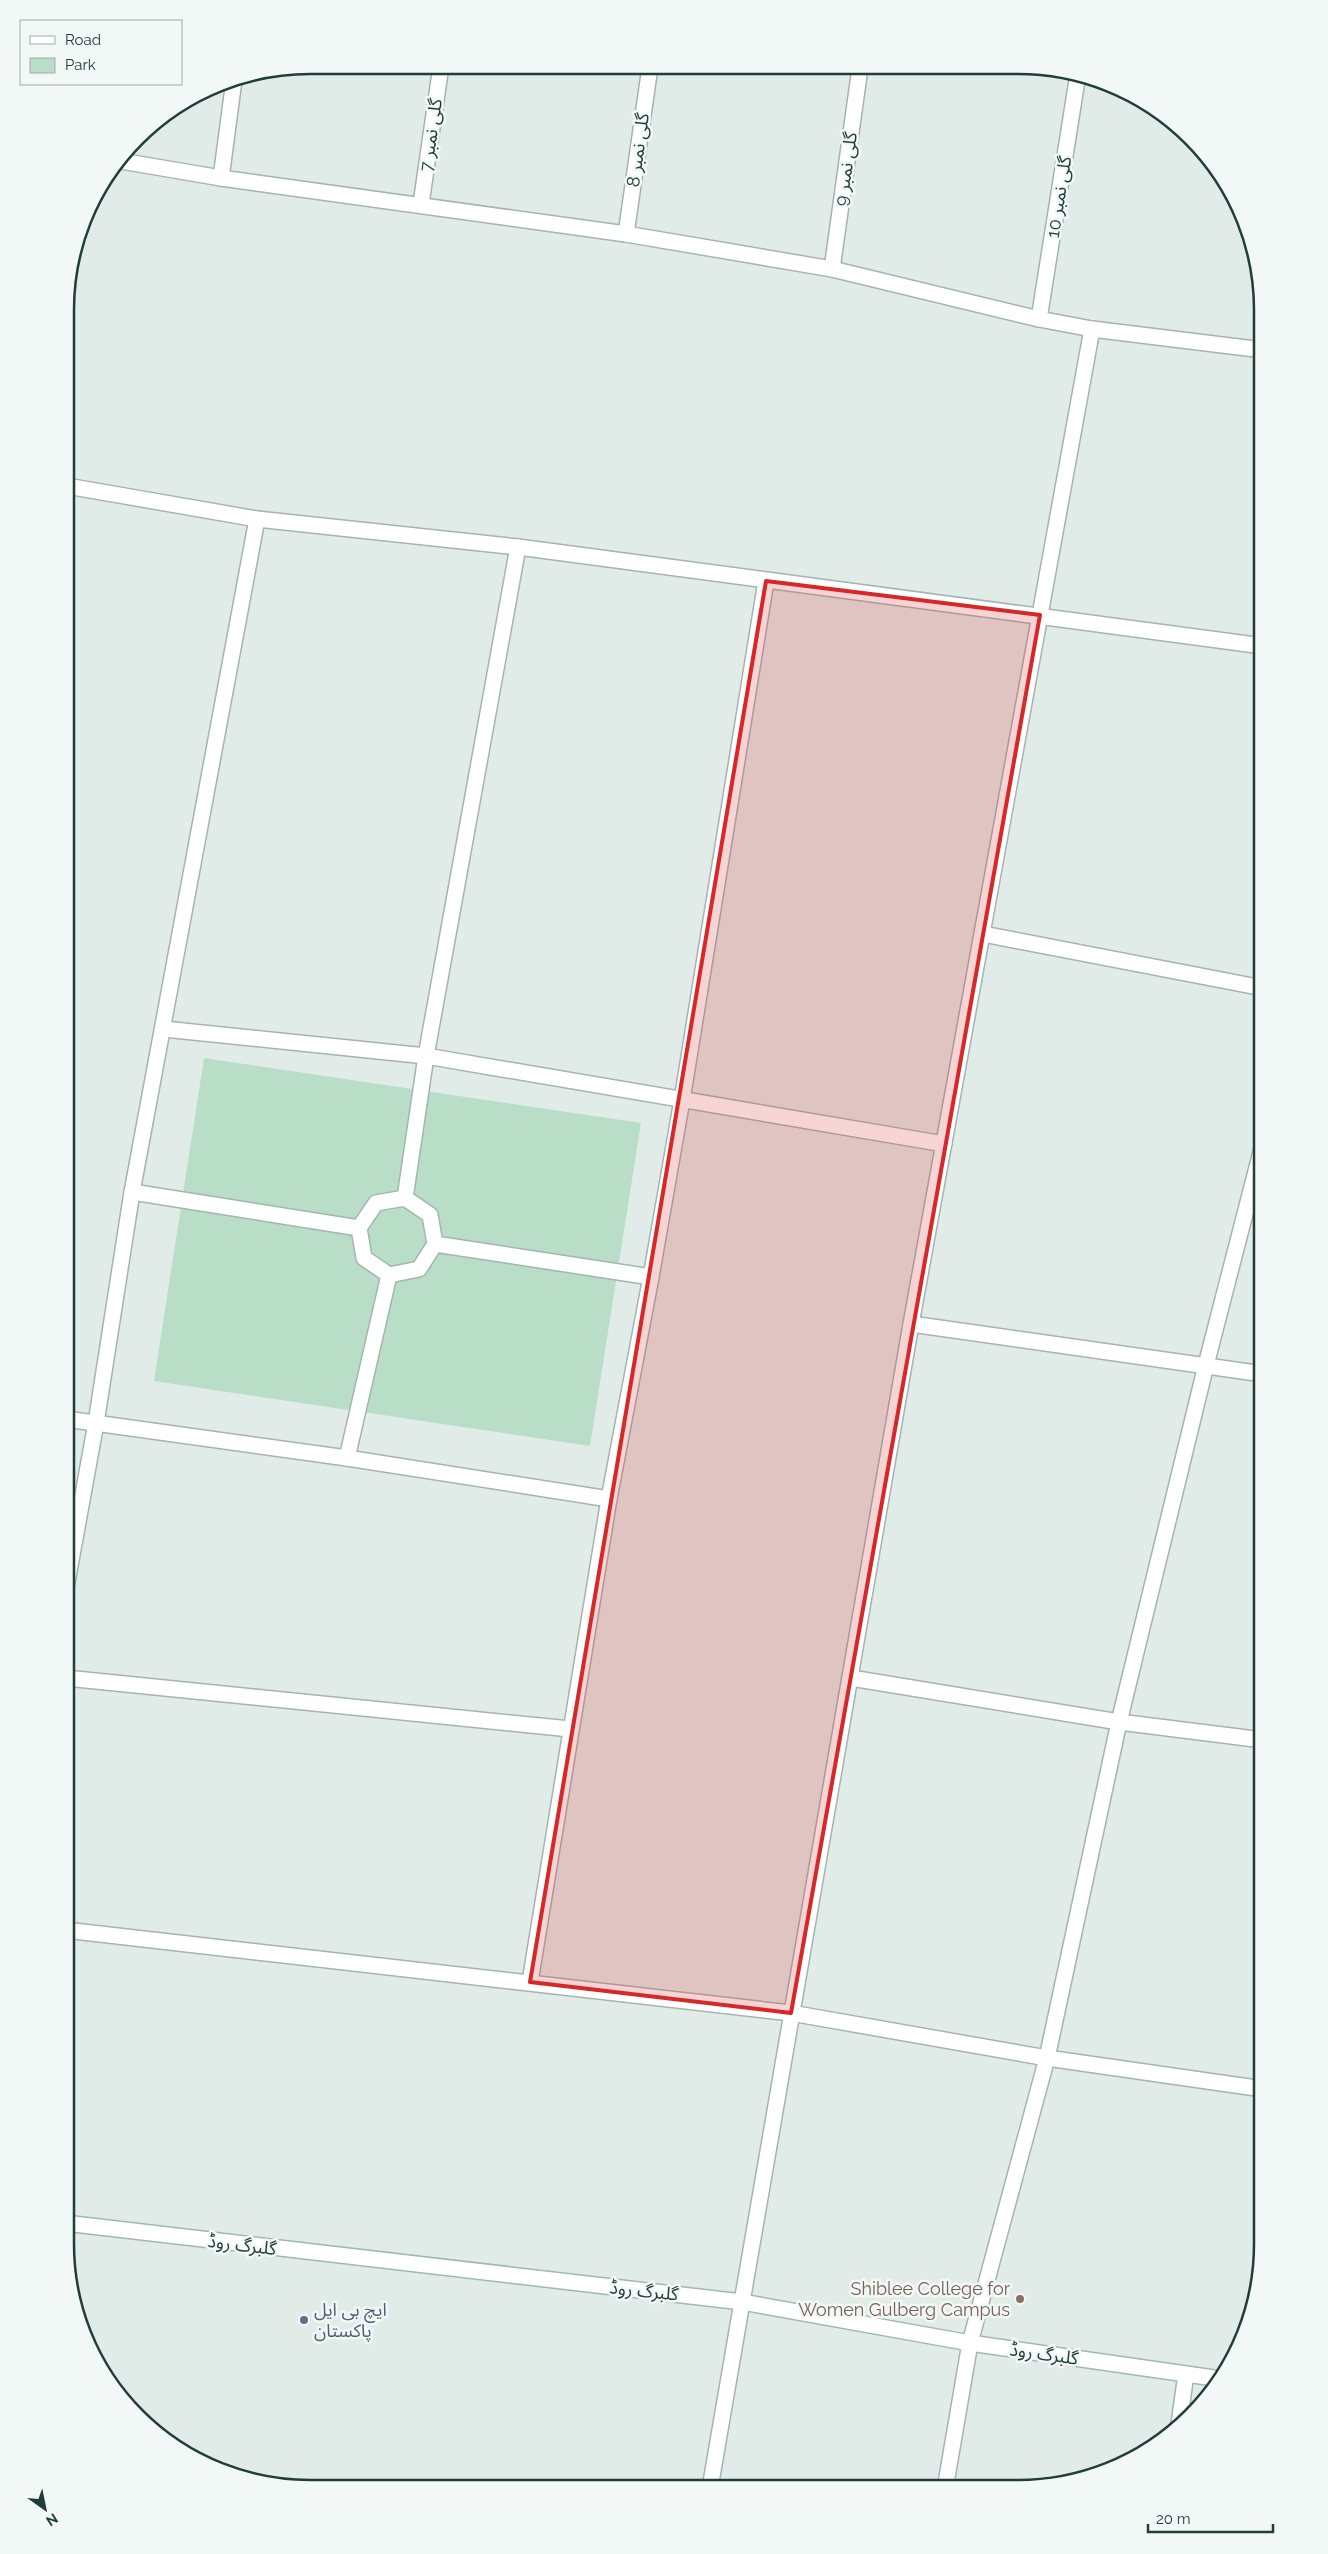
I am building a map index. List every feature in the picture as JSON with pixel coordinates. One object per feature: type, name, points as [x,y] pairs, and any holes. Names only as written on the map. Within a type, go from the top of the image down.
[{"type":"street","name":"گلی نمبر 7","points":[[421,204],[439,74]]},
{"type":"street","name":"گلی نمبر 8","points":[[626,234],[649,74]]},
{"type":"street","name":"گلی نمبر 9","points":[[832,269],[859,74]]},
{"type":"street","name":"گلی نمبر 10","points":[[1038,319],[1077,81]]},
{"type":"street","points":[[221,178],[233,86]]},
{"type":"street","points":[[126,162],[221,178],[421,204],[626,234],[832,269],[1038,319],[1092,329],[1254,347]]},
{"type":"street","points":[[711,2480],[911,1324],[1092,329]]},
{"type":"street","points":[[74,487],[257,519],[518,547],[1254,645]]},
{"type":"street","points":[[74,1544],[96,1423],[132,1192],[164,1029],[257,519]]},
{"type":"street","points":[[405,1198],[426,1056],[518,547]]},
{"type":"street","points":[[530,1982],[609,1499],[652,1277],[682,1100],[766,581]]},
{"type":"street","points":[[983,934],[1254,986]]},
{"type":"street","points":[[164,1029],[426,1056],[944,1144]]},
{"type":"street","points":[[947,2480],[970,2344],[1047,2058],[1119,1722],[1206,1365],[1254,1179]]},
{"type":"street","points":[[132,1192],[359,1228]]},
{"type":"street","points":[[405,1198],[430,1215],[435,1244],[419,1269],[389,1274],[364,1258],[359,1228],[376,1203],[405,1198]]},
{"type":"street","points":[[435,1244],[652,1277]]},
{"type":"street","points":[[347,1458],[389,1274]]},
{"type":"street","points":[[911,1324],[1254,1373]]},
{"type":"street","points":[[74,1419],[347,1458],[609,1499]]},
{"type":"street","points":[[851,1678],[1119,1722],[1254,1739]]},
{"type":"street","points":[[74,1679],[570,1729]]},
{"type":"street","points":[[74,1931],[791,2013],[1047,2058],[1254,2088]]},
{"type":"street","name":"گلبرگ روڈ","points":[[74,2224],[742,2302],[970,2344],[1212,2378]]},
{"type":"street","points":[[1180,2416],[1186,2374]]},
{"type":"highlighted area","points":[[766,581],[1040,615],[791,2013],[530,1982]]},
{"type":"green space","points":[[204,1058],[641,1123],[590,1446],[154,1381]]},
{"type":"place","name":"Shiblee College for Women Gulberg Campus","points":[[1020,2299]]},
{"type":"place","name":"ایچ بی ایل پاکستان","points":[[304,2320]]}]
